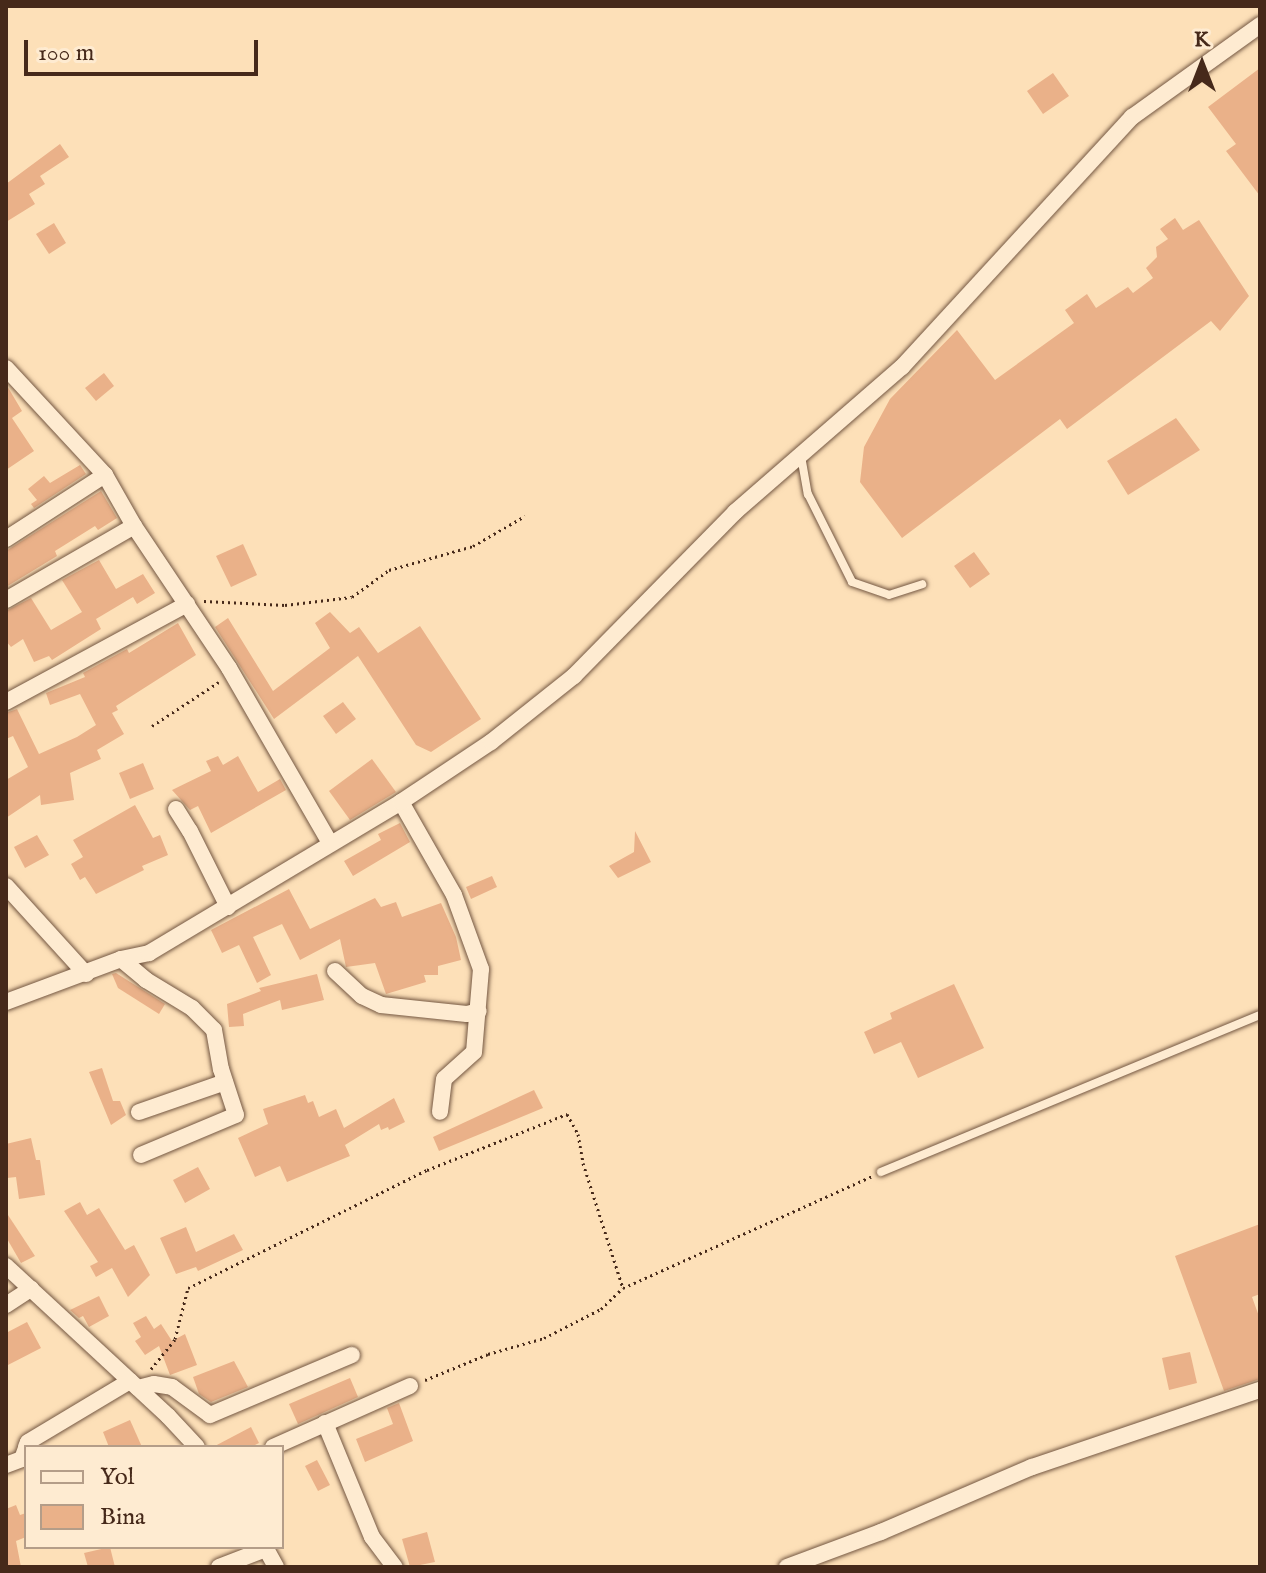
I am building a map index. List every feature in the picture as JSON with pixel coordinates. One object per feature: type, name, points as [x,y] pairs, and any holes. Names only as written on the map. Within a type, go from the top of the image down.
[{"type":"street","points":[[6,1002],[121,959],[149,953],[401,802],[491,742],[574,676],[735,512],[902,367],[1132,117],[1260,25]]},
{"type":"street","points":[[8,372],[105,475],[134,526],[231,672],[330,843]]},
{"type":"street","points":[[6,539],[105,475]]},
{"type":"street","points":[[6,600],[134,526]]},
{"type":"street","points":[[6,702],[188,606]]},
{"type":"street","points":[[401,802],[454,895],[481,969],[474,1052],[444,1079],[440,1112]]},
{"type":"street","points":[[176,809],[228,907]]},
{"type":"street","points":[[6,886],[86,974]]},
{"type":"street","points":[[121,959],[146,980],[192,1008],[214,1030],[236,1115],[141,1155]]},
{"type":"street","points":[[335,971],[362,996],[381,1005],[454,1014],[479,1011]]},
{"type":"street","points":[[139,1112],[225,1082]]},
{"type":"street","points":[[6,1266],[195,1445]]},
{"type":"street","points":[[6,1305],[31,1289]]},
{"type":"street","points":[[27,1445],[134,1385],[172,1387],[210,1415],[352,1355]]},
{"type":"street","points":[[277,1445],[410,1386]]},
{"type":"street","points":[[787,1567],[881,1532],[1032,1467],[1260,1390]]},
{"type":"street","points":[[325,1423],[372,1537],[395,1567]]},
{"type":"street","points":[[6,1465],[22,1459],[24,1454]]},
{"type":"street","points":[[219,1567],[263,1549]]},
{"type":"street","points":[[266,1549],[276,1567]]},
{"type":"lane","points":[[801,455],[808,494],[852,582],[889,595],[922,584]]},
{"type":"lane","points":[[881,1172],[1260,1015]]},
{"type":"path","points":[[188,606],[206,600],[285,605],[352,597],[389,570],[473,546],[525,516]]},
{"type":"path","points":[[152,726],[231,672]]},
{"type":"path","points":[[134,1385],[157,1365],[159,1354],[175,1339],[188,1288],[427,1170],[567,1114],[578,1134],[583,1163],[623,1288]]},
{"type":"path","points":[[410,1386],[488,1354],[544,1338],[601,1309],[623,1288],[881,1172]]},
{"type":"building","points":[[1260,68],[1260,196],[1226,151],[1236,144],[1208,107]]},
{"type":"building","points":[[1053,73],[1069,96],[1043,114],[1027,91]]},
{"type":"building","points":[[60,144],[69,157],[40,176],[45,184],[29,194],[35,204],[6,222],[6,184]]},
{"type":"building","points":[[1175,218],[1183,230],[1199,220],[1249,296],[1220,331],[1211,321],[1067,429],[1060,419],[902,538],[860,482],[864,447],[890,399],[957,330],[995,380],[1074,323],[1065,310],[1087,294],[1096,308],[1128,287],[1133,293],[1153,278],[1146,268],[1157,257],[1156,247],[1168,239],[1160,229]]},
{"type":"building","points":[[54,223],[66,243],[49,254],[36,234]]},
{"type":"building","points":[[104,373],[114,386],[96,401],[85,388]]},
{"type":"building","points":[[6,384],[22,411],[12,418],[34,451],[6,470]]},
{"type":"building","points":[[1176,418],[1200,450],[1128,495],[1107,461]]},
{"type":"building","points":[[80,465],[86,474],[34,508],[31,504],[37,500],[28,489],[44,476],[50,483]]},
{"type":"building","points":[[101,491],[117,518],[98,530],[95,526],[55,551],[57,556],[6,587],[6,551]]},
{"type":"building","points":[[243,544],[257,575],[231,587],[216,556]]},
{"type":"building","points":[[974,552],[990,574],[970,588],[954,566]]},
{"type":"building","points":[[99,560],[116,589],[143,574],[155,593],[137,604],[133,597],[96,619],[101,629],[52,660],[49,656],[34,662],[23,639],[11,647],[6,641],[6,611],[31,598],[51,630],[82,612],[62,580]]},
{"type":"building","points":[[330,612],[350,633],[359,627],[378,653],[420,626],[481,719],[431,752],[416,745],[358,656],[274,719],[215,627],[228,618],[273,691],[330,648],[315,623]]},
{"type":"building","points":[[178,623],[196,655],[116,706],[118,710],[112,713],[124,734],[97,750],[101,759],[70,773],[74,800],[41,805],[40,795],[6,818],[6,780],[28,767],[13,736],[6,739],[6,713],[17,709],[39,754],[77,737],[96,725],[80,694],[50,705],[46,693],[85,677],[83,673],[127,649],[129,653]]},
{"type":"building","points":[[343,702],[356,719],[336,734],[323,716]]},
{"type":"building","points":[[218,756],[223,765],[238,756],[258,792],[280,779],[286,790],[211,833],[198,806],[190,810],[172,790],[211,771],[206,761]]},
{"type":"building","points":[[372,759],[396,792],[350,820],[329,791]]},
{"type":"building","points":[[143,763],[154,789],[130,799],[119,773]]},
{"type":"building","points":[[135,805],[153,838],[160,835],[168,855],[142,866],[144,870],[96,894],[85,877],[80,880],[71,864],[83,857],[73,840]]},
{"type":"building","points":[[400,823],[410,842],[353,876],[344,861],[381,840],[378,834]]},
{"type":"building","points":[[635,831],[651,862],[618,878],[609,866],[634,852]]},
{"type":"building","points":[[37,835],[49,855],[25,868],[14,847]]},
{"type":"building","points":[[492,876],[497,887],[471,899],[466,887]]},
{"type":"building","points":[[289,889],[310,929],[375,898],[381,907],[396,902],[402,917],[441,903],[456,937],[461,960],[438,966],[438,975],[424,975],[426,982],[386,994],[375,963],[346,967],[340,939],[300,960],[282,924],[253,937],[271,975],[257,983],[239,945],[222,953],[211,930]]},
{"type":"building","points":[[116,973],[165,1004],[159,1014],[118,988],[112,974]]},
{"type":"building","points":[[317,974],[324,1000],[282,1010],[280,1000],[243,1014],[244,1026],[229,1027],[227,1004],[261,991],[259,988]]},
{"type":"building","points":[[954,984],[984,1048],[918,1078],[901,1042],[874,1054],[864,1032],[892,1019],[890,1013]]},
{"type":"building","points":[[102,1068],[113,1101],[120,1101],[126,1115],[111,1125],[89,1072]]},
{"type":"building","points":[[534,1090],[543,1108],[439,1151],[433,1137]]},
{"type":"building","points":[[305,1095],[308,1103],[313,1101],[319,1117],[336,1109],[344,1128],[394,1098],[405,1122],[389,1130],[388,1127],[381,1130],[379,1124],[345,1145],[350,1156],[287,1182],[280,1166],[255,1177],[238,1138],[268,1124],[263,1109]]},
{"type":"building","points":[[31,1138],[36,1160],[40,1160],[45,1195],[19,1199],[16,1177],[7,1178],[6,1144]]},
{"type":"building","points":[[198,1167],[210,1189],[185,1203],[173,1180]]},
{"type":"building","points":[[80,1202],[87,1215],[99,1208],[125,1250],[134,1245],[150,1275],[128,1297],[112,1268],[96,1277],[90,1266],[98,1262],[64,1211]]},
{"type":"building","points":[[6,1212],[35,1256],[21,1263],[6,1237]]},
{"type":"building","points":[[1260,1224],[1260,1294],[1252,1297],[1260,1319],[1260,1379],[1224,1391],[1175,1256]]},
{"type":"building","points":[[186,1227],[196,1252],[234,1234],[243,1250],[198,1271],[196,1267],[176,1274],[160,1238]]},
{"type":"building","points":[[99,1296],[109,1316],[89,1327],[83,1316],[79,1318],[70,1310]]},
{"type":"building","points":[[146,1316],[154,1329],[161,1324],[172,1341],[185,1334],[197,1365],[170,1375],[159,1346],[145,1355],[135,1341],[141,1337],[133,1323]]},
{"type":"building","points":[[27,1322],[41,1348],[6,1366],[6,1333]]},
{"type":"building","points":[[1190,1352],[1197,1383],[1169,1390],[1162,1358]]},
{"type":"building","points":[[234,1361],[248,1387],[211,1402],[199,1394],[193,1377]]},
{"type":"building","points":[[350,1378],[358,1397],[298,1424],[289,1404]]},
{"type":"building","points":[[399,1403],[413,1441],[365,1462],[356,1439],[393,1424],[387,1408]]},
{"type":"building","points":[[130,1420],[141,1445],[108,1445],[103,1432]]},
{"type":"building","points":[[251,1427],[259,1443],[255,1445],[217,1445]]},
{"type":"building","points":[[317,1460],[330,1485],[318,1491],[305,1466]]},
{"type":"building","points":[[16,1505],[20,1515],[24,1514],[24,1538],[16,1541],[21,1567],[6,1567],[6,1509]]},
{"type":"building","points":[[427,1532],[435,1562],[410,1567],[402,1539]]},
{"type":"building","points":[[110,1549],[115,1567],[88,1567],[84,1553]]}]
